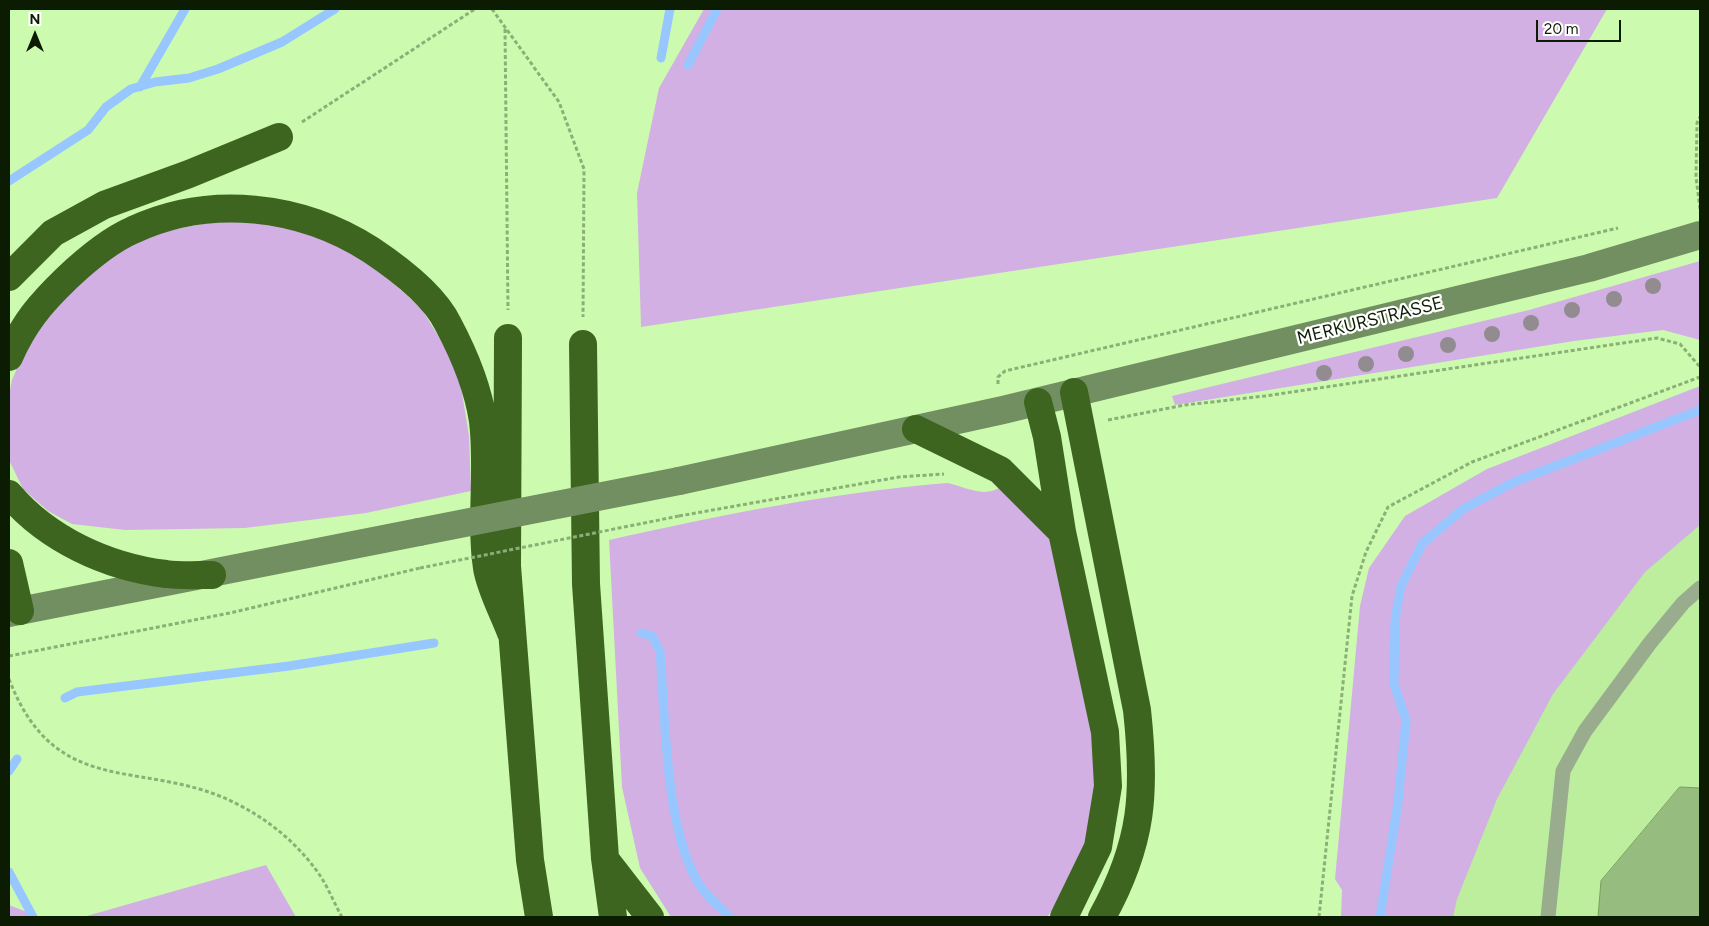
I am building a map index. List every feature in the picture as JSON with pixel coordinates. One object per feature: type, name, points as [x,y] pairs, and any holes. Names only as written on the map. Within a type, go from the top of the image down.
[{"type":"highway","points":[[9,277],[53,233],[104,205],[189,174],[279,137]]},
{"type":"highway","points":[[9,357],[22,328],[53,292],[87,259],[131,230],[166,217],[204,208],[256,208],[310,221],[349,236],[385,259],[420,287],[447,322],[473,380],[483,422],[487,569],[511,633]]},
{"type":"highway","points":[[508,338],[507,566],[530,860],[539,917]]},
{"type":"highway","points":[[583,344],[586,584],[605,858],[613,917]]},
{"type":"highway","points":[[1074,392],[1137,710],[1143,761],[1141,810],[1133,845],[1114,896],[1102,917]]},
{"type":"highway","points":[[1038,402],[1047,437],[1062,532],[1105,732],[1108,786],[1098,847],[1064,917]]},
{"type":"highway","points":[[916,428],[1000,470],[1062,532]]},
{"type":"highway","points":[[9,494],[34,518],[61,538],[108,561],[166,574],[212,575]]},
{"type":"highway","points":[[9,562],[14,612]]},
{"type":"highway","points":[[605,858],[650,917]]},
{"type":"street","name":"MERKURSTRASSE","points":[[14,612],[212,575],[678,481],[1038,402],[1589,268],[1700,235]]},
{"type":"lane","points":[[1548,917],[1563,772],[1585,730],[1644,651],[1683,603],[1700,588]]},
{"type":"path","points":[[279,137],[475,9]]},
{"type":"path","points":[[492,9],[559,102],[584,169],[583,344]]},
{"type":"path","points":[[506,28],[508,338]]},
{"type":"path","points":[[1700,117],[1697,123],[1696,177],[1700,214]]},
{"type":"path","points":[[1185,404],[1265,396],[1657,338],[1680,344],[1700,367]]},
{"type":"path","points":[[1319,917],[1352,596],[1366,552],[1388,507],[1472,462],[1700,377]]},
{"type":"path","points":[[9,656],[230,613],[420,568],[679,516],[899,477],[950,474]]},
{"type":"path","points":[[9,679],[19,705],[44,738],[83,764],[117,774],[181,784],[204,790],[238,804],[267,821],[294,844],[319,874],[342,917]]},
{"type":"shaded area","points":[[704,9],[1607,9],[1497,198],[641,327],[637,193],[659,88]]},
{"type":"shaded area","points":[[223,220],[295,227],[360,254],[421,308],[458,368],[469,436],[471,491],[366,513],[245,528],[125,530],[72,524],[48,511],[23,489],[9,460],[9,395],[12,380],[28,343],[58,300],[105,260],[155,233]]},
{"type":"shaded area","points":[[1700,261],[1700,340],[1663,330],[1574,341],[1175,405],[1172,396],[1529,310]]},
{"type":"shaded area","points":[[1700,386],[1700,525],[1645,572],[1553,694],[1497,799],[1457,899],[1453,917],[1341,917],[1342,890],[1335,879],[1360,606],[1369,568],[1405,516],[1487,469]]},
{"type":"shaded area","points":[[948,483],[982,492],[996,490],[1002,486],[1039,516],[1056,551],[1096,745],[1096,814],[1074,882],[1047,917],[671,917],[640,868],[622,787],[609,540],[820,498]]},
{"type":"shaded area","points":[[1700,497],[1700,917],[1441,917],[1529,686]]},
{"type":"shaded area","points":[[266,865],[296,917],[83,917]]},
{"type":"shaded area","points":[[9,905],[40,917],[9,917]]},
{"type":"building","points":[[1680,787],[1700,788],[1700,917],[1598,917],[1601,881]]},
{"type":"waterway","points":[[140,87],[185,9]]},
{"type":"waterway","points":[[9,181],[88,130],[106,107],[131,89],[155,82],[189,78],[218,69],[282,42],[335,9]]},
{"type":"waterway","points":[[661,58],[670,9]]},
{"type":"waterway","points":[[688,65],[717,9]]},
{"type":"waterway","points":[[1380,917],[1398,802],[1406,720],[1394,684],[1395,619],[1401,586],[1422,544],[1463,509],[1514,482],[1700,410]]},
{"type":"waterway","points":[[641,633],[652,636],[660,651],[669,774],[680,837],[689,865],[701,887],[730,917]]},
{"type":"waterway","points":[[65,698],[77,692],[289,666],[434,643]]},
{"type":"waterway","points":[[9,771],[17,759]]},
{"type":"waterway","points":[[9,872],[33,917]]}]
